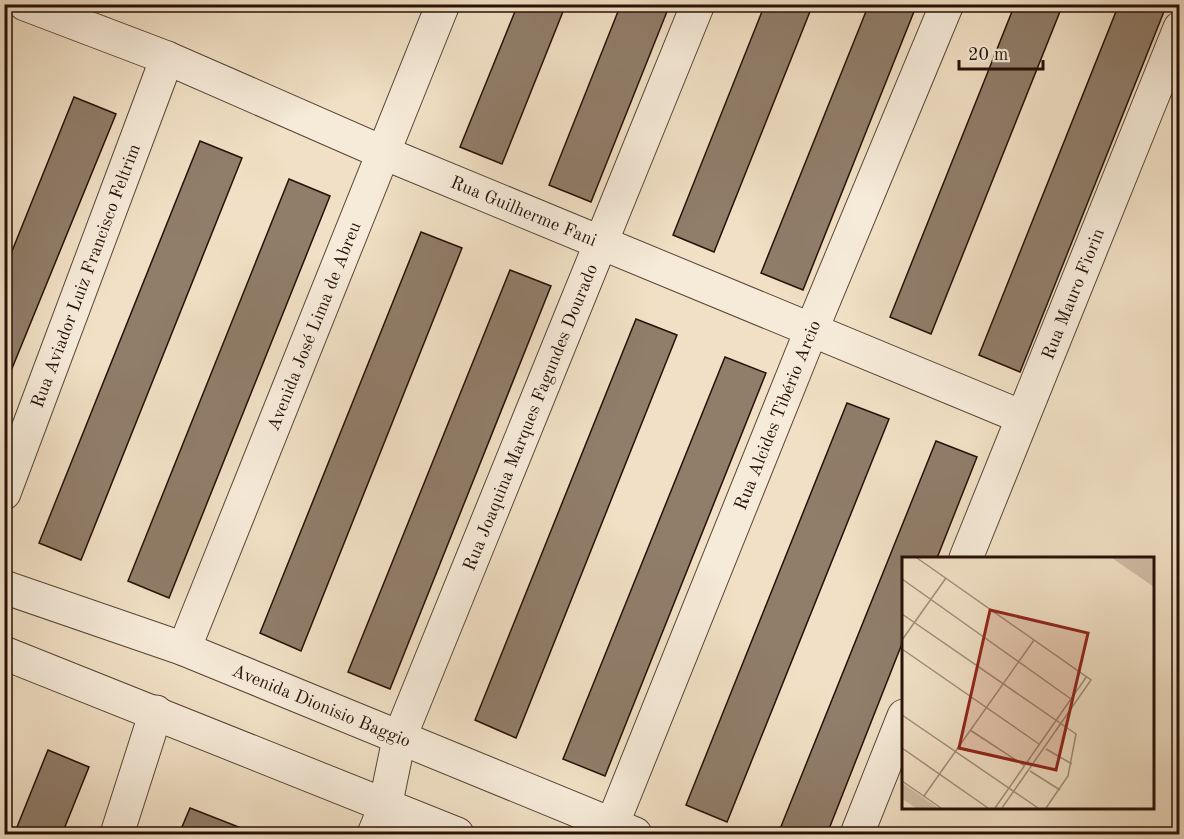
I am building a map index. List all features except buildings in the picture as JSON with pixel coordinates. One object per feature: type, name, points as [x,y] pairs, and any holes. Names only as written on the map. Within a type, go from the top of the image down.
[{"type":"street","name":"Rua Guilherme Fani","points":[[25,4],[167,58],[384,153],[1022,417]]},
{"type":"street","name":"Avenida José Lima de Abreu","points":[[184,649],[443,4]]},
{"type":"street","name":"Rua Joaquina Marques Fagundes Dourado","points":[[380,820],[399,739],[698,4]]},
{"type":"street","name":"Rua Alcides Tibério Arcio","points":[[623,830],[811,330],[947,4]]},
{"type":"street","name":"Rua Mauro Fiorin","points":[[966,557],[1179,28]]},
{"type":"street","name":"Rua Aviador Luiz Francisco Feltrim","points":[[4,493],[167,58]]},
{"type":"street","name":"Avenida Dionisio Baggio","points":[[4,587],[184,649],[623,830]]},
{"type":"street","points":[[4,653],[156,712],[380,820],[457,834]]},
{"type":"street","points":[[117,834],[156,712]]},
{"type":"street","points":[[857,834],[902,719]]}]
